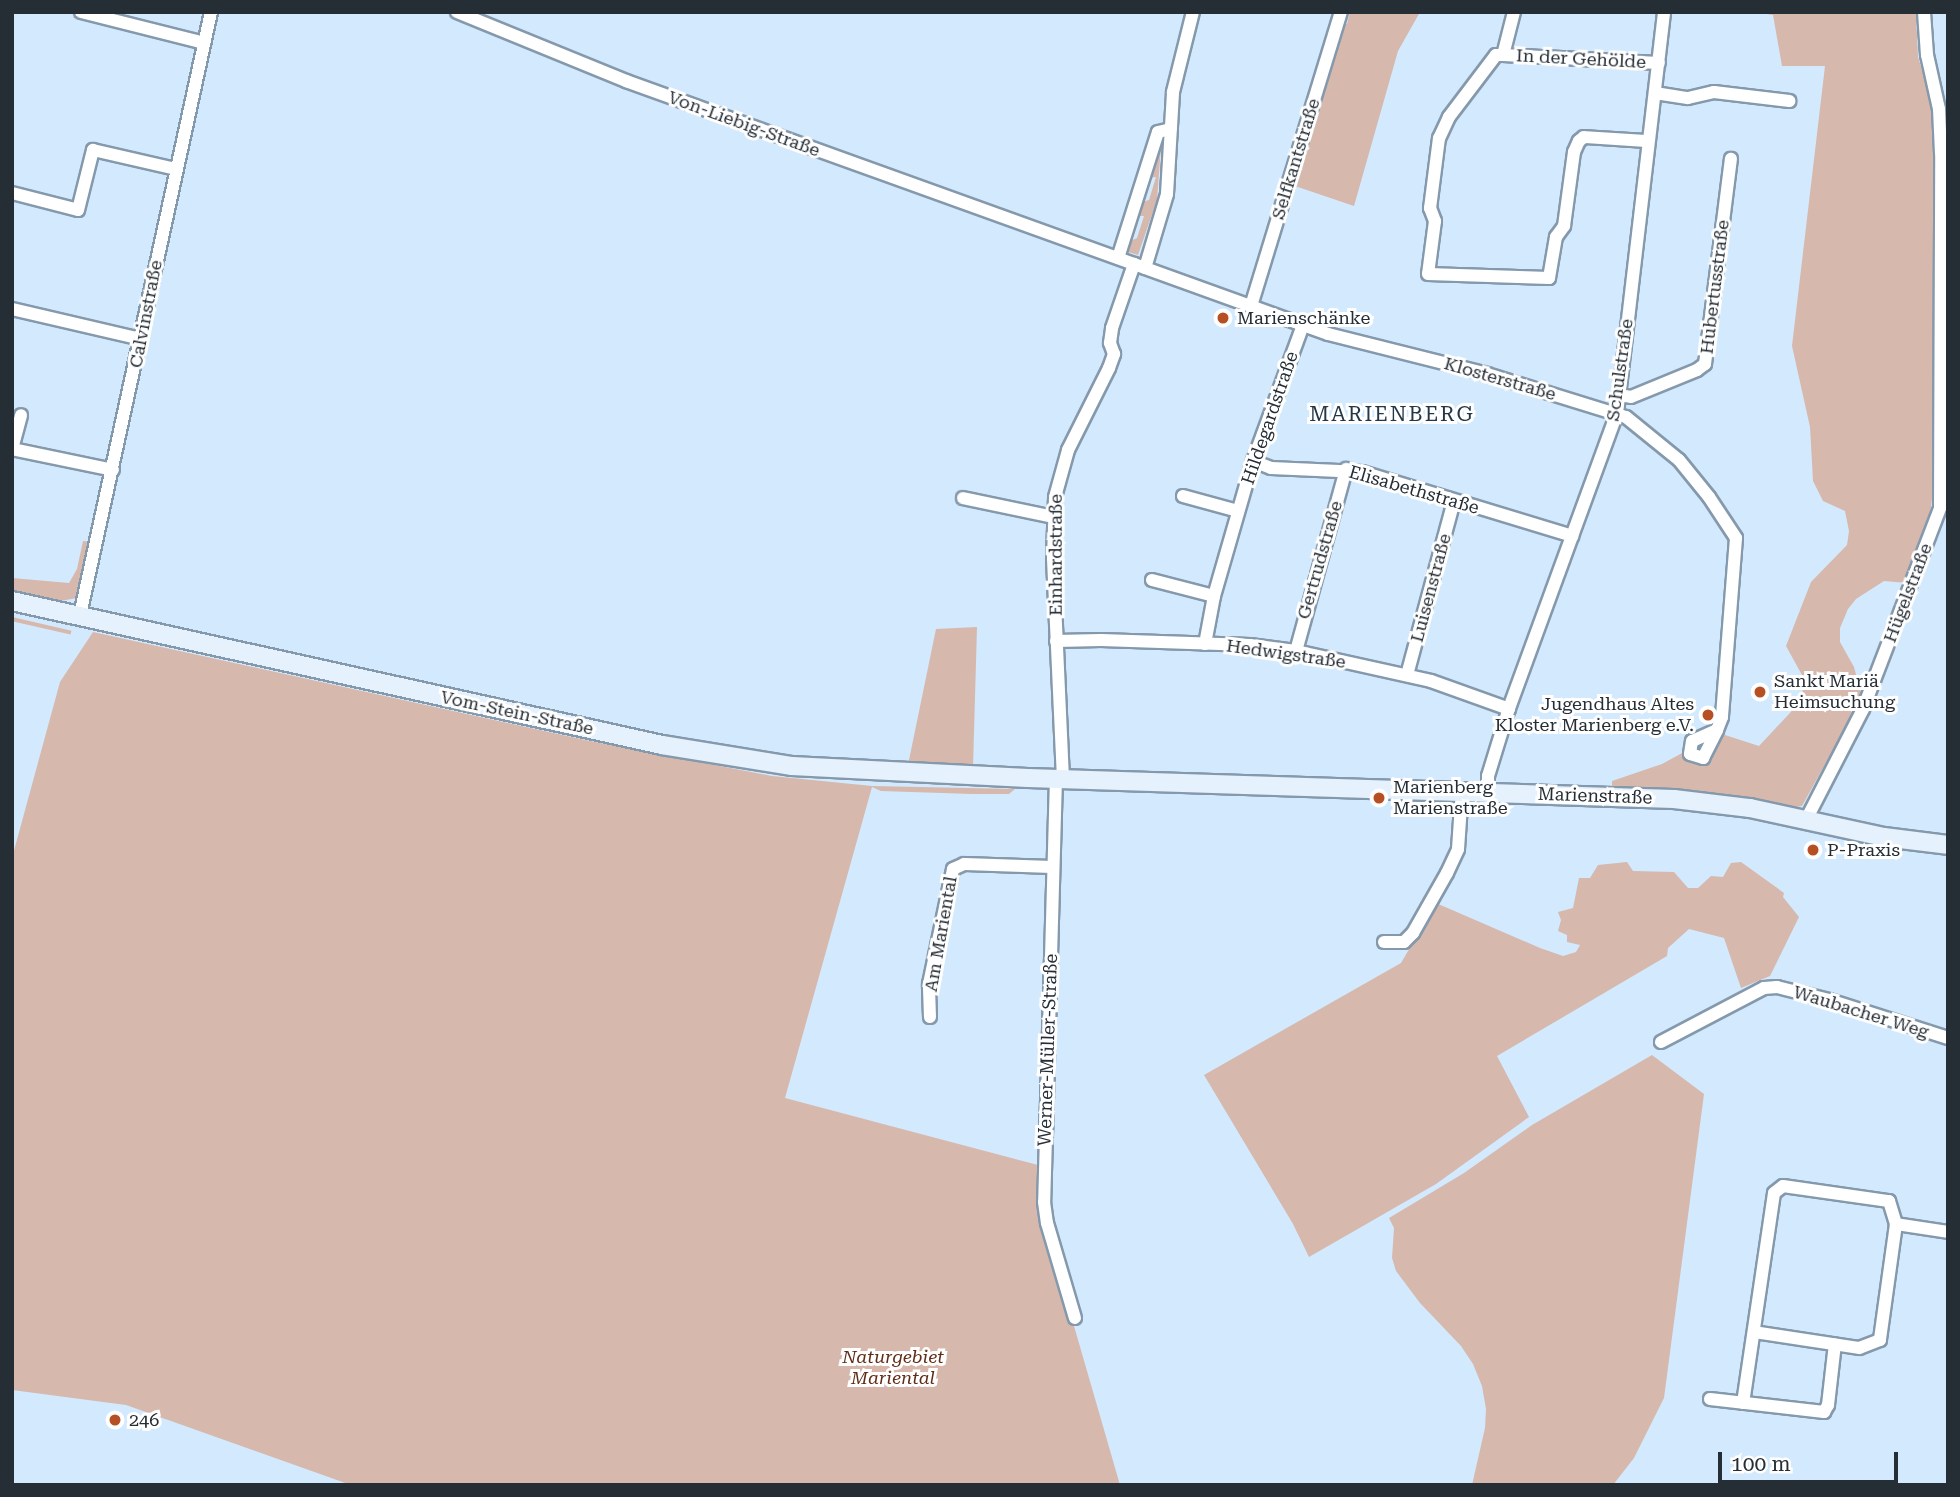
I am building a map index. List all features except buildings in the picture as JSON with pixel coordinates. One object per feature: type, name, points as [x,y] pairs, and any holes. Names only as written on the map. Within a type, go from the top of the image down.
[{"type":"main road","name":"Vom-Stein-Straße","points":[[12,601],[662,746],[737,759],[844,770],[1028,778]]},
{"type":"main road","name":"Marienstraße","points":[[1028,778],[1674,799],[1749,808],[1889,838],[1948,845]]},
{"type":"street","points":[[81,12],[204,43]]},
{"type":"street","name":"Calvinstraße","points":[[80,615],[211,12]]},
{"type":"street","name":"Von-Liebig-Straße","points":[[457,12],[626,81],[1033,230]]},
{"type":"street","name":"Einhardstraße","points":[[1060,779],[1053,517],[1059,474],[1104,384],[1114,354],[1110,343],[1112,328],[1167,194],[1173,92],[1193,12]]},
{"type":"street","name":"Selfkantstraße","points":[[1251,306],[1341,12]]},
{"type":"street","name":"In der Gehölde","points":[[1503,55],[1514,12]]},
{"type":"street","name":"Schulstraße","points":[[1488,792],[1488,776],[1509,709],[1617,413],[1664,12]]},
{"type":"street","name":"Hügelstraße","points":[[1805,822],[1809,807],[1863,709],[1940,508],[1943,231],[1941,161],[1938,109],[1927,55],[1924,12]]},
{"type":"street","name":"In der Gehölde","points":[[1648,141],[1584,137],[1580,141],[1574,152],[1564,226],[1556,237],[1549,278],[1428,274],[1435,220],[1430,208],[1439,138],[1449,117],[1496,55],[1659,63]]},
{"type":"street","points":[[1773,98],[1775,84]]},
{"type":"street","points":[[1655,93],[1688,98],[1714,92],[1789,101]]},
{"type":"street","points":[[1118,258],[1158,132],[1171,129]]},
{"type":"street","points":[[12,193],[78,210],[93,150],[176,169]]},
{"type":"street","name":"Hubertusstraße","points":[[1619,395],[1631,397],[1705,364],[1731,159]]},
{"type":"street","name":"Klosterstraße","points":[[1033,230],[1303,325],[1617,413],[1663,444],[1709,497],[1736,538],[1722,717],[1717,730]]},
{"type":"street","points":[[12,309],[141,339]]},
{"type":"street","name":"Hildegardstraße","points":[[1205,644],[1214,596],[1253,461],[1303,325]]},
{"type":"street","points":[[21,415],[12,449],[113,470]]},
{"type":"street","name":"Elisabethstraße","points":[[1253,461],[1265,467],[1285,470],[1346,469],[1392,480],[1572,536]]},
{"type":"street","name":"Gertrudstraße","points":[[1296,651],[1346,469]]},
{"type":"street","points":[[1183,496],[1238,512]]},
{"type":"street","points":[[963,498],[1053,517]]},
{"type":"street","name":"Luisenstraße","points":[[1407,674],[1454,501]]},
{"type":"street","points":[[1152,580],[1214,596]]},
{"type":"street","name":"Hedwigstraße","points":[[1056,641],[1250,645],[1296,651],[1407,674],[1509,709]]},
{"type":"street","name":"Werner-Müller-Straße","points":[[1060,779],[1053,867],[1044,1202],[1047,1223],[1075,1318]]},
{"type":"street","points":[[1384,942],[1404,942],[1413,933],[1447,873],[1458,849],[1462,791]]},
{"type":"street","name":"Am Mariental","points":[[930,1017],[929,984],[953,869],[964,864],[1053,867]]},
{"type":"street","name":"Waubacher Weg","points":[[1661,1042],[1765,988],[1777,988],[1832,1001],[1948,1038]]},
{"type":"street","points":[[1742,1403],[1774,1193],[1783,1186],[1889,1201],[1896,1224],[1880,1340],[1859,1348],[1754,1332]]},
{"type":"street","points":[[1896,1224],[1948,1232]]},
{"type":"street","points":[[1710,1399],[1818,1414],[1824,1412],[1828,1405],[1835,1344]]},
{"type":"green space","points":[[1350,12],[1420,12],[1398,51],[1354,206],[1292,185],[1342,23],[1347,24]]},
{"type":"green space","points":[[1916,12],[1918,57],[1931,99],[1935,179],[1936,463],[1930,516],[1907,583],[1884,581],[1856,599],[1848,609],[1840,628],[1840,642],[1854,667],[1862,697],[1802,806],[1790,808],[1742,797],[1682,790],[1612,787],[1612,781],[1662,764],[1684,752],[1691,760],[1712,759],[1717,740],[1725,735],[1759,746],[1803,699],[1802,675],[1786,646],[1811,582],[1847,545],[1849,531],[1845,511],[1823,501],[1813,481],[1810,427],[1792,346],[1825,66],[1782,66],[1773,15],[1760,13]]},
{"type":"green space","points":[[1161,147],[1157,200],[1138,255],[1125,251],[1126,243],[1137,238],[1144,216],[1135,216],[1139,203],[1149,200],[1156,177],[1146,178],[1155,150]]},
{"type":"green space","points":[[83,541],[92,542],[82,592],[77,598],[60,601],[12,593],[12,578],[69,583],[77,569]]},
{"type":"green space","points":[[12,617],[71,631],[71,635],[12,621]]},
{"type":"green space","points":[[977,627],[973,767],[908,765],[936,629]]},
{"type":"green space","name":"Naturgebiet Mariental","points":[[93,632],[590,741],[772,776],[872,786],[1015,789],[1009,794],[972,794],[881,791],[872,787],[785,1098],[1038,1165],[1039,1205],[1120,1485],[351,1485],[126,1405],[12,1390],[12,858],[60,682]]},
{"type":"green space","points":[[1627,862],[1633,871],[1674,872],[1688,888],[1698,888],[1711,876],[1723,877],[1731,863],[1741,862],[1784,893],[1783,897],[1799,917],[1770,976],[1741,988],[1724,938],[1689,929],[1668,948],[1667,956],[1497,1056],[1529,1117],[1436,1184],[1309,1257],[1293,1224],[1204,1075],[1401,963],[1436,903],[1540,948],[1563,956],[1576,952],[1580,945],[1567,942],[1567,935],[1558,931],[1561,920],[1558,912],[1573,908],[1579,878],[1590,878],[1598,865]]},
{"type":"green space","points":[[1652,1055],[1704,1094],[1664,1398],[1634,1458],[1613,1485],[1472,1485],[1485,1428],[1486,1409],[1482,1386],[1473,1364],[1461,1346],[1420,1303],[1396,1271],[1392,1258],[1394,1228],[1389,1218],[1464,1173],[1532,1125]]},
{"type":"place","name":"Marienschänke","points":[[1223,318]]},
{"type":"place","name":"Sankt Mariä Heimsuchung","points":[[1760,692]]},
{"type":"place","name":"Jugendhaus Altes Kloster Marienberg e.V.","points":[[1708,715]]},
{"type":"place","name":"Marienberg Marienstraße","points":[[1379,798]]},
{"type":"place","name":"P-Praxis","points":[[1813,850]]},
{"type":"place","name":"246","points":[[115,1420]]},
{"type":"district","name":"MARIENBERG","points":[[1392,414]]}]
